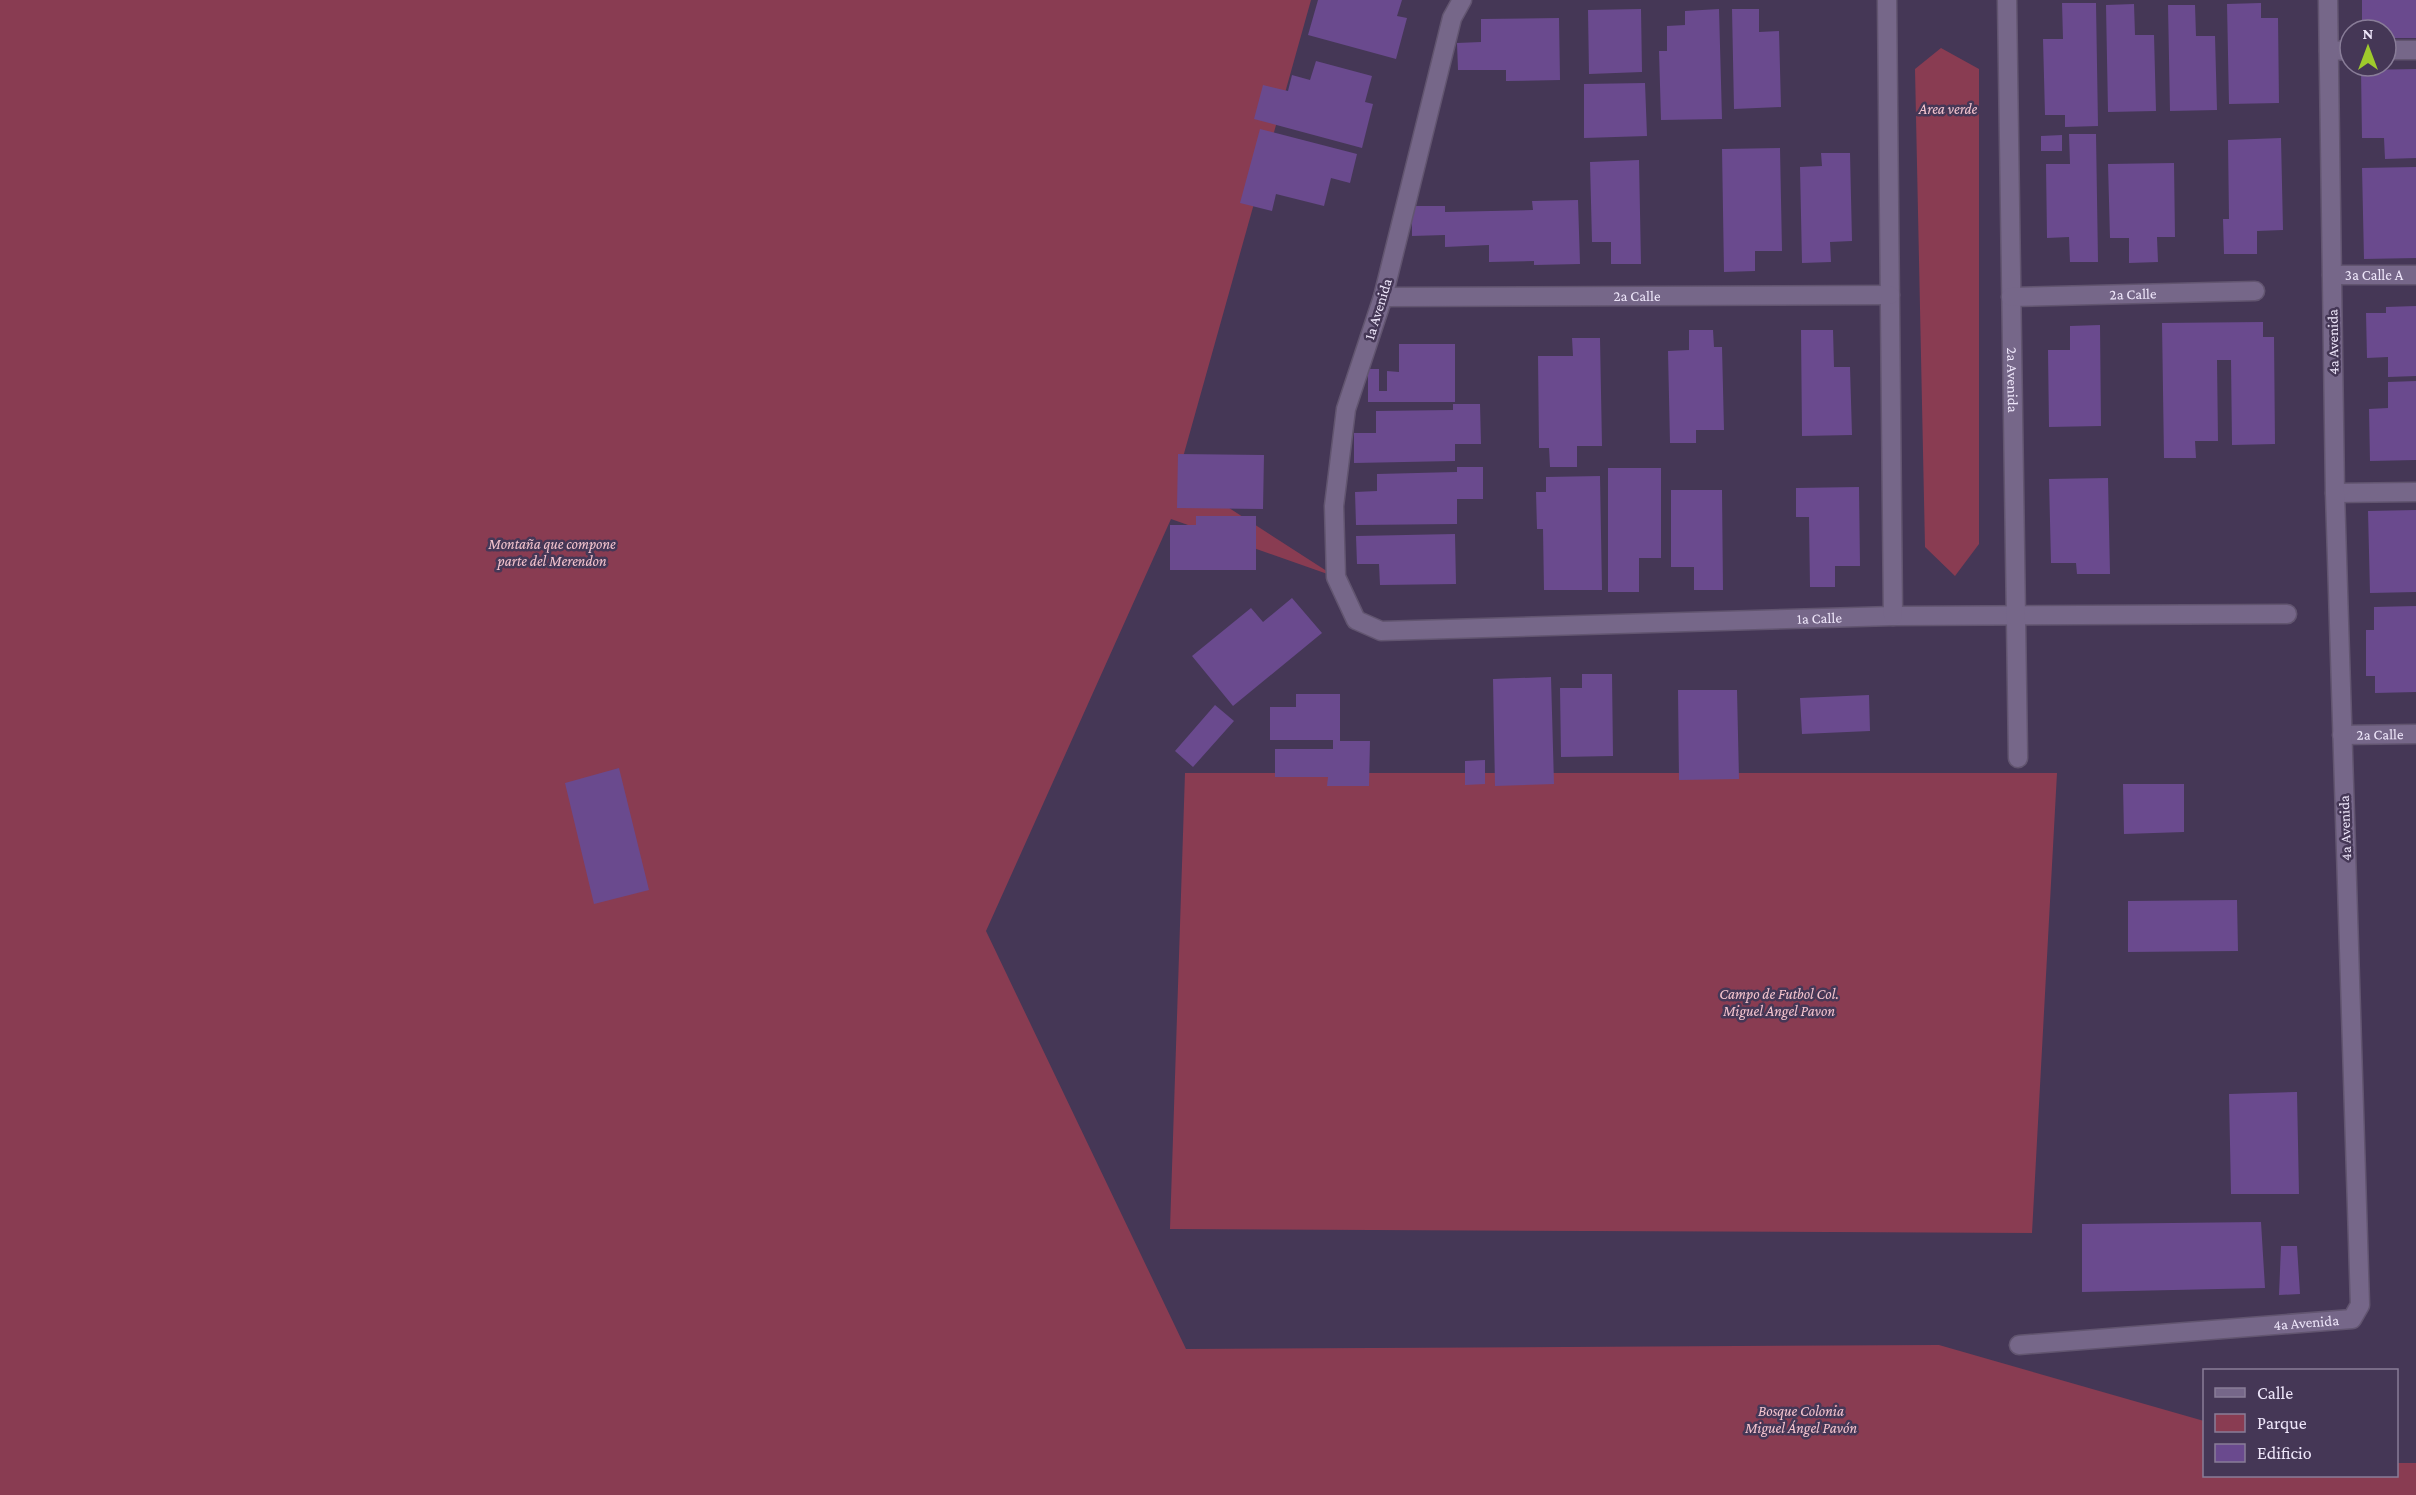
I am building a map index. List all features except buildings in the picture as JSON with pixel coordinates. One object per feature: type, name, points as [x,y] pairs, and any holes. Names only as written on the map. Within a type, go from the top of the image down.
[{"type":"street","name":"1a Avenida","points":[[1356,620],[1336,576],[1334,506],[1346,408],[1383,297],[1452,18],[1462,0]]},
{"type":"street","points":[[1887,0],[1893,616]]},
{"type":"street","name":"2a Avenida","points":[[2007,0],[2018,758]]},
{"type":"street","name":"4a Avenida","points":[[2019,1345],[2352,1319],[2360,1305],[2335,493],[2328,0]]},
{"type":"street","points":[[2398,50],[2416,50]]},
{"type":"street","points":[[2328,51],[2338,51]]},
{"type":"street","name":"3a Calle A","points":[[2332,275],[2416,275]]},
{"type":"street","name":"2a Calle","points":[[2011,297],[2255,291]]},
{"type":"street","name":"2a Calle","points":[[1383,297],[1890,295]]},
{"type":"street","points":[[2335,493],[2416,492]]},
{"type":"street","name":"1a Calle","points":[[1356,620],[1382,631],[1893,616],[2287,614]]},
{"type":"street","name":"2a Calle","points":[[2343,735],[2416,734]]},
{"type":"green space","name":"Montaña que compone parte del Merendon","points":[[0,0],[1311,0],[1178,475],[1336,577],[1171,519],[986,931],[1186,1349],[1939,1345],[2203,1421],[2203,1477],[2398,1477],[2398,1463],[2416,1463],[2416,1495],[0,1495]]},
{"type":"green space","name":"Area verde","points":[[1941,48],[1979,69],[1979,544],[1955,576],[1925,547],[1915,69]]},
{"type":"green space","name":"Campo de Futbol Col. Miguel Angel Pavon","points":[[1185,773],[2057,773],[2032,1233],[1170,1229]]},
{"type":"park label","name":"Bosque Colonia Miguel Ángel Pavón","points":[[1801,1420]]}]
